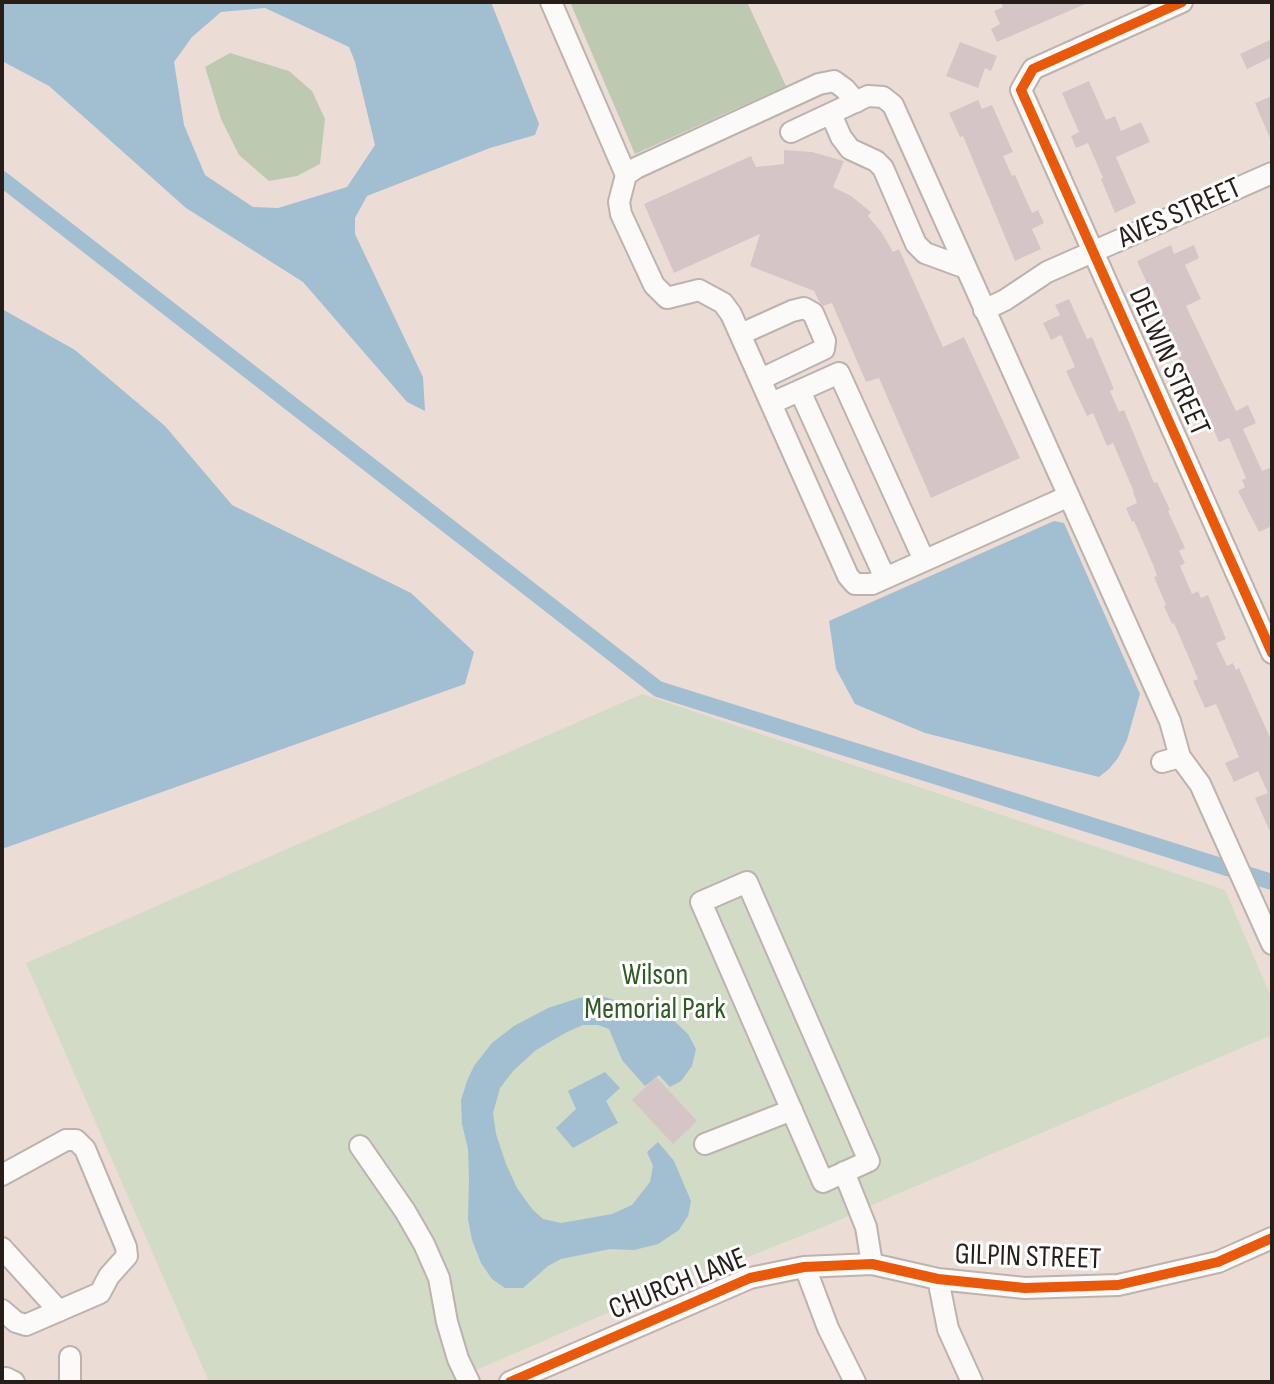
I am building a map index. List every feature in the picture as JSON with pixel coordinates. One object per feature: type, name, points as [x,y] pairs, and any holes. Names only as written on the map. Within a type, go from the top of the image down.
[{"type":"street","points":[[551,2],[626,175],[619,202],[621,214],[654,285],[667,298],[699,290],[723,303],[731,314],[848,576],[855,584],[872,584],[1069,496]]},
{"type":"street","name":"DELWIN STREET","points":[[1182,2],[1033,69],[1021,90],[1272,653]]},
{"type":"street","points":[[626,175],[650,161],[819,84],[834,81],[856,102]]},
{"type":"street","points":[[791,132],[868,96],[883,97],[893,105],[1170,721],[1171,760],[1200,784],[1272,944]]},
{"type":"street","points":[[831,114],[850,149],[876,161],[883,168],[916,244],[925,253],[966,268]]},
{"type":"street","name":"AVES STREET","points":[[984,310],[1047,272],[1272,173]]},
{"type":"street","points":[[741,334],[792,311],[804,308],[813,313],[825,341],[824,349],[761,379]]},
{"type":"street","points":[[772,403],[839,373],[924,560]]},
{"type":"street","points":[[800,391],[885,578]]},
{"type":"street","points":[[747,882],[869,1161],[823,1182],[792,1110],[701,902],[747,882]]},
{"type":"street","points":[[705,1144],[792,1110]]},
{"type":"street","points":[[2,1175],[66,1140],[76,1140],[85,1149],[127,1256],[109,1276],[100,1293],[59,1311],[26,1325],[16,1322],[2,1310]]},
{"type":"street","points":[[360,1146],[424,1244],[439,1278],[447,1322],[458,1359],[469,1382]]},
{"type":"street","points":[[844,1172],[866,1227],[872,1264]]},
{"type":"street","name":"GILPIN STREET","points":[[872,1264],[938,1279],[1025,1288],[1118,1285],[1218,1262],[1272,1238]]},
{"type":"street","points":[[2,1248],[59,1311]]},
{"type":"street","name":"CHURCH LANE","points":[[510,1382],[750,1278],[805,1267],[872,1264]]},
{"type":"street","points":[[805,1267],[828,1328],[855,1382]]},
{"type":"street","points":[[938,1279],[948,1329],[972,1382]]},
{"type":"street","points":[[70,1357],[70,1382]]},
{"type":"green space","points":[[570,2],[747,2],[786,86],[635,154]]},
{"type":"green space","points":[[230,53],[289,71],[312,91],[325,119],[320,164],[297,176],[269,181],[239,155],[221,119],[205,67]]},
{"type":"green space","name":"Wilson Memorial Park","points":[[642,694],[1225,890],[1272,999],[1272,1035],[826,1226],[743,1259],[720,1264],[449,1382],[209,1382],[26,963]]},
{"type":"water","points":[[2,2],[491,2],[539,124],[535,135],[490,148],[367,196],[355,218],[355,234],[423,377],[425,411],[407,402],[303,282],[186,208],[49,86],[2,61]],"holes":[[[265,8],[349,47],[375,145],[347,187],[278,208],[253,207],[205,175],[184,125],[174,62],[192,37],[221,12]]]},
{"type":"water","points":[[2,309],[75,350],[165,426],[232,505],[411,593],[474,652],[465,684],[2,849]]},
{"type":"water","points":[[1054,521],[1064,523],[1140,694],[1127,740],[1109,769],[1099,777],[925,733],[855,704],[836,669],[829,621]]},
{"type":"water","points":[[598,995],[670,1017],[688,1034],[696,1049],[692,1066],[681,1081],[670,1087],[659,1075],[645,1086],[622,1060],[609,1029],[583,1025],[567,1032],[536,1050],[500,1088],[493,1113],[506,1164],[517,1188],[532,1209],[543,1219],[561,1223],[612,1214],[632,1205],[650,1182],[653,1166],[647,1152],[658,1142],[674,1161],[691,1201],[688,1216],[679,1230],[658,1244],[561,1259],[523,1288],[505,1288],[492,1279],[481,1263],[468,1219],[468,1149],[462,1124],[461,1100],[467,1081],[492,1043],[514,1026],[548,1008]]},
{"type":"water","points":[[605,1072],[620,1088],[606,1101],[618,1123],[573,1148],[556,1128],[576,1109],[568,1091]]},
{"type":"building","points":[[1001,2],[1090,2],[997,42],[991,29],[1000,24],[994,11],[1003,7]]},
{"type":"building","points":[[1272,39],[1272,57],[1247,69],[1240,54]]},
{"type":"building","points":[[960,42],[997,56],[991,71],[985,68],[978,88],[946,76]]},
{"type":"building","points":[[1089,81],[1106,120],[1115,116],[1121,131],[1141,122],[1150,142],[1116,157],[1136,203],[1115,213],[1088,143],[1076,148],[1071,136],[1079,132],[1062,93]]},
{"type":"building","points":[[1272,96],[1272,143],[1255,103]]},
{"type":"building","points":[[978,100],[982,109],[992,105],[1013,152],[1003,156],[1032,213],[1038,210],[1044,223],[1032,229],[1041,249],[1015,261],[963,136],[960,137],[949,113]]},
{"type":"building","points":[[784,150],[812,152],[844,161],[833,187],[871,212],[868,216],[893,252],[899,249],[943,347],[964,337],[1020,458],[931,498],[879,378],[866,382],[832,303],[823,306],[814,291],[750,266],[760,234],[674,273],[644,204],[751,156],[756,167],[784,164]]},
{"type":"building","points":[[1171,245],[1174,254],[1194,245],[1199,258],[1185,265],[1201,299],[1186,306],[1236,411],[1248,405],[1256,423],[1243,429],[1262,471],[1272,467],[1272,526],[1259,532],[1238,491],[1245,487],[1242,480],[1246,478],[1229,438],[1219,442],[1158,312],[1162,310],[1137,261]]},
{"type":"building","points":[[1069,299],[1087,339],[1092,337],[1114,389],[1110,391],[1119,412],[1124,410],[1154,483],[1157,482],[1170,510],[1185,548],[1179,551],[1185,563],[1180,566],[1192,594],[1198,591],[1201,598],[1208,595],[1226,639],[1216,643],[1227,666],[1233,663],[1236,670],[1239,668],[1272,742],[1272,836],[1255,798],[1268,793],[1258,771],[1234,782],[1225,763],[1239,757],[1216,704],[1205,708],[1193,681],[1198,679],[1164,606],[1154,577],[1157,576],[1154,567],[1126,508],[1137,503],[1113,443],[1107,446],[1093,413],[1087,416],[1066,371],[1075,367],[1061,335],[1051,340],[1043,323],[1060,315],[1055,305]]},
{"type":"building","points":[[656,1077],[697,1121],[673,1144],[632,1100]]},
{"type":"waterway","points":[[2,179],[658,689],[1272,882]]},
{"type":"cycle path","points":[[1182,2],[1033,69],[1021,90],[1272,653]]},
{"type":"cycle path","points":[[510,1382],[750,1278],[804,1267],[872,1264],[938,1279],[1025,1288],[1118,1285],[1218,1262],[1272,1238]]}]
